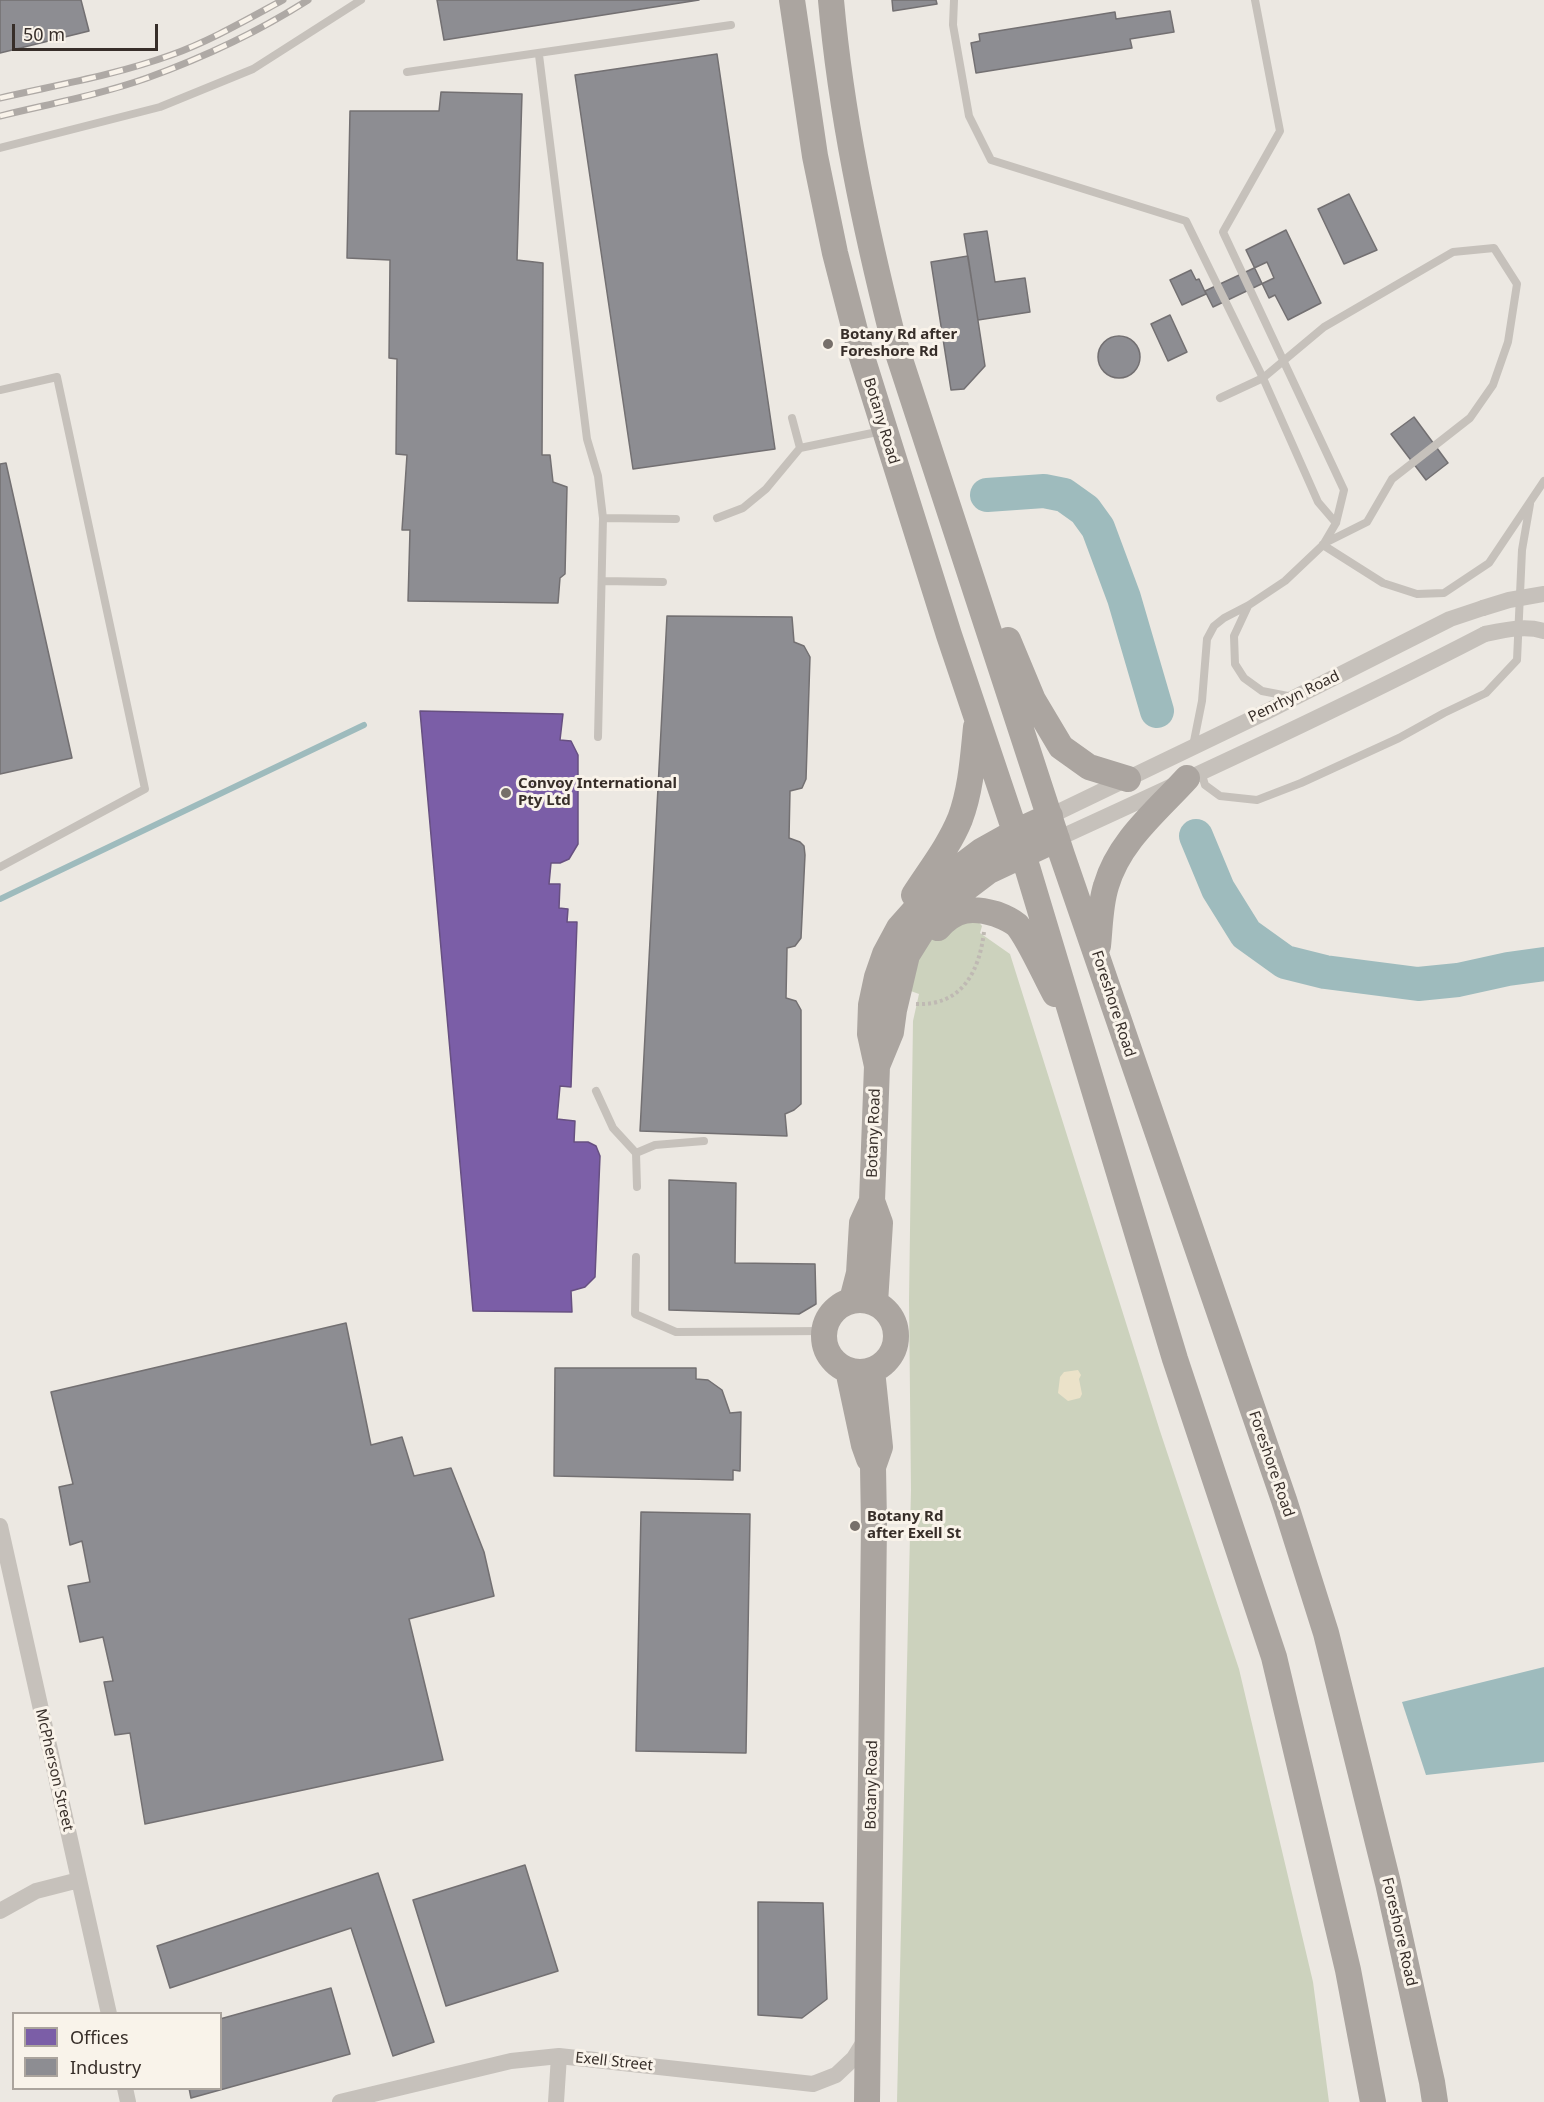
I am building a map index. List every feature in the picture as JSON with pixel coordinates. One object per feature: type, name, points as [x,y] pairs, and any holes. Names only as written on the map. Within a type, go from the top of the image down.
[{"type":"main road","name":"Botany Road","points":[[792,0],[813,146],[835,253],[858,344],[977,721],[1019,843]]},
{"type":"main road","points":[[831,0],[856,177],[873,256],[906,381],[1054,828]]},
{"type":"main road","points":[[961,543],[996,613],[1033,700],[1061,747],[1089,766],[1128,779]]},
{"type":"main road","points":[[899,928],[910,900],[960,819],[972,768],[977,721]]},
{"type":"main road","points":[[1097,955],[1105,888],[1111,872],[1130,839],[1194,775]]},
{"type":"main road","name":"Botany Road","points":[[864,1302],[859,1273],[862,1223],[872,1201],[877,1066],[870,1034],[871,1005],[885,954],[899,928],[947,876],[981,850],[1019,843],[1054,828]]},
{"type":"main road","name":"Foreshore Road","points":[[1054,828],[1146,1104],[1284,1500],[1326,1633],[1389,1883],[1435,2102]]},
{"type":"main road","name":"Botany Road","points":[[877,1066],[891,1032],[907,956],[922,931],[967,886],[989,871],[1019,843]]},
{"type":"main road","points":[[1019,843],[1175,1359],[1274,1657],[1348,1970],[1373,2102]]},
{"type":"main road","points":[[898,995],[929,937],[943,922],[958,912],[970,909],[989,912],[1005,917],[1016,925],[1080,1041]]},
{"type":"main road","points":[[864,1302],[884,1310],[892,1320],[896,1331],[895,1343],[891,1355],[883,1364],[860,1370],[837,1365],[824,1344],[824,1331],[827,1320],[842,1304],[864,1302]]},
{"type":"main road","name":"Botany Road","points":[[860,1370],[880,1447],[873,1467],[867,2102]]},
{"type":"street","name":"Penrhyn Road","points":[[1054,828],[1128,779],[1450,619],[1509,600],[1544,594]]},
{"type":"street","name":"Penrhyn Road","points":[[1054,828],[1194,775],[1256,748],[1485,634],[1535,628],[1544,631]]},
{"type":"street","name":"McPherson Street","points":[[0,1526],[109,2012]]},
{"type":"street","points":[[0,1911],[36,1891],[79,1880]]},
{"type":"street","name":"Exell Street","points":[[340,2102],[511,2061],[559,2056],[813,2084],[836,2075],[854,2058],[869,2032]]},
{"type":"street","points":[[556,2102],[559,2056]]},
{"type":"lane","points":[[0,148],[160,107],[253,69],[361,0]]},
{"type":"lane","points":[[954,0],[953,25],[969,116],[991,160],[1186,221],[1263,378],[1318,502],[1336,523]]},
{"type":"lane","points":[[1255,0],[1280,131],[1223,232],[1344,490],[1336,523],[1323,545]]},
{"type":"lane","points":[[407,72],[539,55],[731,25]]},
{"type":"lane","points":[[539,55],[587,438],[598,476],[603,518],[598,737]]},
{"type":"lane","points":[[1193,746],[1202,701],[1207,639],[1214,626],[1224,618],[1249,606],[1285,581],[1323,545],[1367,522],[1392,479],[1470,418],[1493,385],[1508,342],[1517,284],[1494,248],[1453,252],[1324,327],[1263,378],[1220,398]]},
{"type":"lane","points":[[0,390],[57,377],[146,789],[0,867]]},
{"type":"lane","points":[[792,418],[800,448]]},
{"type":"lane","points":[[717,518],[743,508],[766,489],[800,448],[884,430]]},
{"type":"lane","points":[[1323,545],[1383,583],[1417,594],[1444,593],[1489,563],[1544,481]]},
{"type":"lane","points":[[1194,775],[1220,796],[1257,800],[1301,783],[1398,738],[1486,693],[1516,660],[1522,550],[1530,504]]},
{"type":"lane","points":[[603,518],[676,519]]},
{"type":"lane","points":[[602,581],[663,582]]},
{"type":"lane","points":[[1249,606],[1234,636],[1235,664],[1244,678],[1262,691],[1296,697]]},
{"type":"lane","points":[[596,1091],[613,1128],[636,1153],[637,1186]]},
{"type":"lane","points":[[636,1153],[655,1145],[704,1141]]},
{"type":"lane","points":[[636,1257],[635,1314],[676,1332],[824,1331]]},
{"type":"path","points":[[898,995],[916,1004],[937,1003],[962,987],[980,959],[984,925]]},
{"type":"green space","points":[[975,918],[982,926],[980,933],[1010,954],[1160,1431],[1239,1669],[1313,1982],[1329,2102],[897,2102],[911,1490],[909,1300],[913,1021],[919,994],[908,990],[919,958],[933,938]]},
{"type":"sand","points":[[1078,1370],[1081,1375],[1079,1379],[1082,1394],[1080,1398],[1068,1401],[1058,1393],[1060,1377],[1064,1372]]},
{"type":"water","points":[[1544,1667],[1544,1762],[1426,1775],[1402,1702]]},
{"type":"building: Offices","points":[[420,711],[563,714],[560,740],[571,741],[578,755],[578,844],[569,859],[560,863],[551,863],[549,884],[560,884],[559,908],[568,909],[567,922],[577,922],[571,1087],[560,1086],[557,1119],[575,1121],[574,1142],[588,1142],[596,1146],[600,1156],[595,1277],[585,1287],[571,1291],[572,1312],[473,1311]]},
{"type":"building: Industry","points":[[0,0],[81,0],[89,31],[0,53]]},
{"type":"building: Industry","points":[[437,0],[699,0],[444,40]]},
{"type":"building: Industry","points":[[892,0],[936,0],[937,4],[893,11]]},
{"type":"building: Industry","points":[[1170,11],[1174,32],[1130,39],[1132,48],[976,73],[971,43],[980,41],[979,34],[1115,12],[1116,19]]},
{"type":"building: Industry","points":[[717,54],[775,449],[633,469],[575,75]]},
{"type":"building: Industry","points":[[441,92],[522,94],[517,260],[543,263],[542,455],[550,455],[553,482],[567,487],[565,574],[560,578],[558,603],[408,601],[410,530],[402,530],[407,455],[396,454],[397,359],[389,358],[390,260],[347,258],[350,111],[439,111]]},
{"type":"building: Industry","points":[[1349,194],[1377,250],[1344,264],[1318,209]]},
{"type":"building: Industry","points":[[1286,230],[1321,303],[1288,320],[1275,295],[1269,298],[1246,250]]},
{"type":"building: Industry","points":[[987,231],[995,282],[1025,278],[1030,312],[978,320],[964,234]]},
{"type":"building: Industry","points":[[968,256],[985,366],[964,389],[951,390],[931,262]]},
{"type":"building: Industry","points":[[1267,262],[1274,278],[1213,307],[1205,291]]},
{"type":"building: Industry","points":[[1191,270],[1196,280],[1199,279],[1206,294],[1182,305],[1170,280]]},
{"type":"building: Industry","points":[[1170,315],[1187,352],[1168,361],[1151,324]]},
{"type":"building: Industry","points":[[1119,336],[1127,337],[1134,342],[1139,349],[1139,365],[1134,372],[1127,377],[1119,378],[1111,377],[1104,372],[1099,365],[1098,357],[1099,349],[1104,342],[1111,337]]},
{"type":"building: Industry","points":[[1414,417],[1448,463],[1426,480],[1391,434]]},
{"type":"building: Industry","points":[[6,463],[72,758],[0,774],[0,464]]},
{"type":"building: Industry","points":[[667,616],[792,617],[794,642],[804,646],[810,657],[806,779],[802,788],[790,791],[789,838],[804,846],[805,855],[801,938],[795,946],[787,948],[786,998],[796,1001],[801,1010],[801,1104],[785,1114],[787,1136],[640,1131]]},
{"type":"building: Industry","points":[[669,1180],[736,1183],[735,1263],[815,1264],[816,1304],[799,1314],[669,1310]]},
{"type":"building: Industry","points":[[346,1323],[371,1445],[402,1437],[414,1476],[451,1468],[484,1552],[494,1596],[409,1619],[443,1760],[145,1824],[130,1733],[115,1735],[104,1682],[113,1681],[103,1637],[80,1642],[68,1586],[90,1582],[82,1541],[70,1545],[59,1487],[73,1484],[51,1392]]},
{"type":"building: Industry","points":[[555,1368],[696,1368],[696,1379],[708,1380],[722,1390],[730,1413],[741,1412],[740,1471],[733,1470],[733,1480],[554,1476]]},
{"type":"building: Industry","points":[[641,1512],[750,1514],[746,1753],[636,1751]]},
{"type":"building: Industry","points":[[525,1865],[558,1971],[446,2006],[413,1900]]},
{"type":"building: Industry","points":[[378,1873],[434,2042],[393,2056],[351,1928],[170,1988],[157,1946]]},
{"type":"building: Industry","points":[[758,1902],[823,1903],[827,1999],[802,2018],[758,2015]]},
{"type":"building: Industry","points":[[331,1988],[350,2054],[222,2089],[222,2018]]},
{"type":"building: Industry","points":[[189,2090],[220,2090],[191,2098]]},
{"type":"waterway","points":[[987,495],[1044,491],[1064,495],[1085,510],[1098,528],[1124,598],[1157,711]]},
{"type":"waterway","points":[[0,899],[364,725]]},
{"type":"waterway","points":[[1196,836],[1218,889],[1246,934],[1285,962],[1325,972],[1418,984],[1458,980],[1544,964]]},
{"type":"railway","points":[[0,98],[108,74],[171,55],[214,37],[283,0]]},
{"type":"railway","points":[[0,116],[147,78],[229,44],[308,0]]},
{"type":"place","name":"Botany Rd after Foreshore Rd","points":[[828,344]]},
{"type":"place","name":"Convoy International Pty Ltd","points":[[506,793]]},
{"type":"place","name":"Botany Rd after Exell St","points":[[855,1526]]}]
